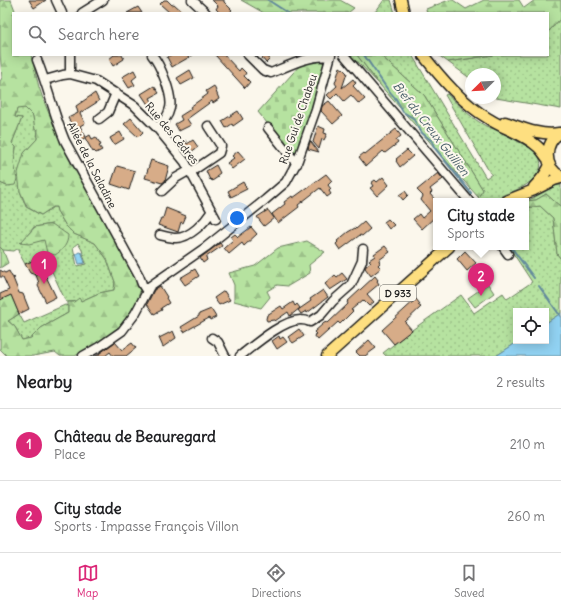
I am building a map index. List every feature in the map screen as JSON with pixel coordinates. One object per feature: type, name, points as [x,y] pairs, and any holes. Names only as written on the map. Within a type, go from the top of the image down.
[{"type":"main road","points":[[401,0],[404,12]]},
{"type":"main road","points":[[423,56],[441,79],[471,107],[489,120],[530,140],[537,146],[553,170],[561,177],[513,198]]},
{"type":"main road","points":[[459,97],[502,121],[540,134],[549,135],[560,133]]},
{"type":"main road","points":[[528,192],[542,179],[547,171],[548,151],[550,144],[560,133]]},
{"type":"main road","name":"D 933","points":[[327,356],[446,250]]},
{"type":"street","points":[[56,0],[62,12]]},
{"type":"street","points":[[84,12],[103,0]]},
{"type":"street","points":[[192,0],[205,12]]},
{"type":"street","points":[[70,56],[70,74]]},
{"type":"street","points":[[153,56],[164,78],[171,107],[167,118],[157,128]]},
{"type":"street","points":[[249,56],[263,70],[271,73],[301,61],[331,56]]},
{"type":"street","name":"Rue Gui de Chabeu","points":[[83,356],[122,331],[135,314],[148,289],[206,246],[286,182],[297,164],[316,109],[331,56]]},
{"type":"street","points":[[345,56],[466,198]]},
{"type":"street","name":"Allée de la Saladine","points":[[37,60],[65,141],[142,284],[148,289]]},
{"type":"street","name":"Rue des Cèdres","points":[[45,80],[63,74],[70,74],[96,81],[135,106],[157,128],[190,171],[216,219]]},
{"type":"street","points":[[99,119],[108,112],[116,93]]},
{"type":"street","points":[[162,191],[176,178],[219,153],[221,146],[208,126]]},
{"type":"street","points":[[268,128],[297,164]]},
{"type":"street","points":[[160,235],[175,238],[181,237],[200,226],[212,212]]},
{"type":"street","points":[[240,356],[259,340],[279,328],[300,320],[310,322],[321,316],[351,285],[362,261],[363,249]]},
{"type":"street","points":[[212,338],[218,342],[225,356]]},
{"type":"green space","points":[[0,0],[11,0],[16,12],[12,12],[12,56],[31,56],[42,96],[63,144],[87,191],[140,283],[140,292],[135,305],[121,325],[100,342],[75,356],[60,356],[55,352],[33,356],[7,356],[0,349],[0,299],[11,295],[19,314],[8,321],[15,327],[22,340],[31,338],[41,328],[68,313],[68,302],[74,302],[79,298],[81,301],[99,293],[114,290],[115,282],[107,259],[95,243],[74,234],[66,226],[56,207],[53,207],[41,215],[27,207],[20,191],[18,173],[24,153],[37,139],[38,129],[35,130],[33,116],[25,108],[17,109],[15,117],[22,118],[12,143],[16,147],[14,163],[17,179],[15,185],[7,186],[0,183],[0,81],[2,78],[0,53]]},
{"type":"green space","points":[[241,0],[340,0],[354,8],[349,12],[262,12]]},
{"type":"green space","points":[[384,0],[391,0],[395,12],[374,12]]},
{"type":"green space","points":[[449,0],[453,0],[466,9],[484,0],[519,0],[524,8],[535,0],[561,0],[561,18],[549,31],[549,12],[427,12],[426,9]]},
{"type":"green space","points":[[561,18],[561,109],[501,99],[501,68],[465,68],[465,75],[448,62],[487,56],[549,56],[549,31]]},
{"type":"green space","points":[[350,56],[358,56],[378,83],[358,62],[355,62]]},
{"type":"green space","points":[[358,56],[381,56],[424,95],[483,190],[478,197],[379,84]]},
{"type":"green space","points":[[381,56],[413,56],[486,178],[492,174],[490,173],[445,95],[447,94],[482,124],[495,129],[536,151],[540,159],[538,174],[519,189],[498,198],[479,198],[483,190],[424,95]]},
{"type":"green space","points":[[439,56],[487,56],[448,62]]},
{"type":"green space","points":[[317,61],[323,62],[325,65],[297,154],[290,151],[258,112],[301,64]]},
{"type":"green space","points":[[17,108],[25,108],[33,116],[35,129],[38,129],[37,139],[24,153],[20,191],[26,207],[41,215],[53,207],[56,207],[66,226],[74,234],[95,243],[107,259],[115,282],[114,290],[99,293],[81,301],[66,302],[44,254],[37,255],[35,257],[36,259],[25,264],[19,253],[20,249],[14,251],[3,250],[0,247],[0,183],[7,186],[17,179],[14,163],[16,147],[12,143],[22,118],[15,118]],"holes":[[[52,224],[45,240],[21,243],[34,227]],[[78,243],[82,250],[86,264],[77,266],[73,247]]]},
{"type":"green space","points":[[557,185],[561,185],[561,207],[546,194],[536,200],[529,201]]},
{"type":"green space","points":[[546,194],[561,207],[561,259],[557,254],[553,218],[540,206],[529,208],[529,201],[536,200]]},
{"type":"green space","points":[[540,206],[553,218],[557,254],[561,259],[561,313],[549,321],[549,308],[513,308],[513,344],[514,344],[496,356],[386,356],[383,353],[461,295],[474,313],[503,293],[507,299],[532,282],[511,250],[529,250],[529,208]]},
{"type":"green space","points":[[52,224],[68,235],[64,246],[55,255],[47,253],[44,240],[29,244],[20,243],[35,227]]},
{"type":"green space","points":[[307,241],[325,252],[309,265],[310,273],[288,286],[277,285],[267,291],[270,297],[261,308],[234,301],[234,285],[229,273],[255,266],[278,248]]},
{"type":"green space","points":[[0,247],[3,250],[8,263],[0,268]]},
{"type":"green space","points":[[488,284],[494,293],[475,307],[468,298]]},
{"type":"green space","points":[[65,305],[68,306],[68,313],[41,328],[31,338],[22,340],[15,327],[8,321],[19,314],[24,323]]},
{"type":"water","points":[[79,252],[82,253],[85,263],[79,264],[76,254]]},
{"type":"water","points":[[561,313],[561,356],[496,356],[514,344],[549,344],[549,321]]},
{"type":"building","points":[[29,0],[46,0],[34,8]]},
{"type":"building","points":[[164,0],[167,0],[183,12],[169,12],[160,4]]},
{"type":"building","points":[[212,0],[224,0],[224,2],[232,10],[230,12],[219,12],[216,9],[218,6]]},
{"type":"building","points":[[138,7],[141,12],[129,12]]},
{"type":"building","points":[[113,56],[122,56],[124,59],[113,66],[109,59]]},
{"type":"building","points":[[169,56],[191,56],[172,67],[167,57]]},
{"type":"building","points":[[216,56],[226,56],[239,71],[241,68],[246,73],[244,76],[250,82],[245,88]]},
{"type":"building","points":[[266,56],[270,59],[266,63],[262,58]]},
{"type":"building","points":[[340,67],[347,73],[342,88],[353,79],[356,83],[353,86],[365,99],[359,104],[351,95],[344,101],[337,93],[331,99],[327,95],[337,86],[335,83]]},
{"type":"building","points":[[134,70],[137,76],[132,80],[135,85],[129,88],[122,77]]},
{"type":"building","points":[[190,70],[194,78],[181,85],[177,78]]},
{"type":"building","points":[[154,86],[159,93],[150,98],[153,103],[149,106],[141,94]]},
{"type":"building","points":[[214,86],[219,99],[213,103],[212,101],[187,119],[191,125],[179,131],[175,124],[182,120],[180,116],[191,109],[190,107],[208,94],[206,91]]},
{"type":"building","points":[[95,93],[99,101],[80,113],[85,123],[80,126],[86,137],[80,141],[68,118],[78,113],[76,106]]},
{"type":"building","points":[[329,101],[342,116],[333,124],[321,111],[322,106]]},
{"type":"building","points":[[238,111],[243,119],[233,126],[232,124],[226,128],[222,121]]},
{"type":"building","points":[[131,118],[143,132],[138,137],[124,124]]},
{"type":"building","points":[[318,126],[325,129],[324,133],[327,134],[324,140],[322,139],[319,149],[313,142]]},
{"type":"building","points":[[396,129],[401,136],[396,140],[398,143],[385,153],[383,151],[366,166],[359,157],[364,153],[365,154]]},
{"type":"building","points":[[120,132],[124,139],[114,145],[110,138]]},
{"type":"building","points":[[90,135],[92,139],[96,137],[102,150],[96,153],[94,151],[93,152],[85,138]]},
{"type":"building","points":[[185,140],[187,144],[193,140],[198,147],[188,154],[180,144]]},
{"type":"building","points":[[310,141],[311,142],[319,152],[308,149]]},
{"type":"building","points":[[407,150],[413,156],[400,167],[396,159]]},
{"type":"building","points":[[238,151],[245,159],[232,169],[227,163],[234,158],[232,156]]},
{"type":"building","points":[[151,160],[169,166],[165,181],[162,183],[145,178]]},
{"type":"building","points":[[216,165],[220,173],[216,176],[218,177],[212,181],[211,179],[210,180],[206,171]]},
{"type":"building","points":[[117,166],[135,171],[129,190],[111,184]]},
{"type":"building","points":[[438,173],[443,179],[430,189],[432,192],[430,194],[433,198],[433,219],[422,229],[413,219],[419,214],[422,218],[430,211],[421,200],[423,196],[417,190]]},
{"type":"building","points":[[326,174],[332,181],[328,185],[331,189],[329,191],[331,194],[327,197],[320,188],[278,223],[272,214],[285,204],[284,202],[292,196],[293,198]]},
{"type":"building","points":[[383,177],[389,185],[377,196],[370,188],[373,186],[371,183],[375,180],[377,182]]},
{"type":"building","points":[[243,182],[247,189],[231,197],[228,191]]},
{"type":"building","points":[[405,191],[408,195],[403,200],[399,195]]},
{"type":"building","points":[[166,208],[186,216],[183,223],[181,222],[178,232],[158,225],[161,218],[163,218]]},
{"type":"building","points":[[268,210],[274,218],[264,226],[257,217]]},
{"type":"building","points":[[388,219],[394,225],[389,229],[384,222]]},
{"type":"building","points":[[364,222],[370,229],[340,250],[336,244],[338,242],[337,241]]},
{"type":"building","points":[[251,227],[257,234],[244,246],[242,243],[229,254],[224,248],[233,240],[231,237],[235,234],[238,237]]},
{"type":"building","points":[[220,243],[222,246],[206,257],[207,260],[203,263],[200,258]]},
{"type":"building","points":[[385,246],[390,252],[379,260],[380,263],[378,265],[381,268],[371,276],[365,268],[371,262],[369,260],[375,256],[374,254]]},
{"type":"building","points":[[465,251],[476,263],[467,271],[457,259]]},
{"type":"building","points":[[37,255],[40,255],[41,257],[39,262],[56,297],[46,302],[38,286],[39,283],[36,275],[30,273],[25,264],[35,260]]},
{"type":"building","points":[[195,269],[199,276],[185,285],[180,278]]},
{"type":"building","points":[[0,270],[5,273],[9,271],[12,277],[15,278],[13,278],[19,293],[23,294],[29,309],[19,314],[11,295],[0,300],[0,294],[9,290],[3,277],[0,277]]},
{"type":"building","points":[[342,273],[347,279],[330,290],[325,284],[335,275],[337,277]]},
{"type":"building","points":[[375,276],[379,284],[367,294],[374,302],[369,306],[363,300],[351,310],[353,311],[340,324],[338,322],[318,340],[314,335],[316,334],[314,332],[324,323],[328,323],[348,304],[347,302]]},
{"type":"building","points":[[160,286],[169,303],[161,308],[162,310],[154,314],[147,304],[154,290]]},
{"type":"building","points":[[323,290],[328,297],[307,313],[306,311],[301,314],[298,310]]},
{"type":"building","points":[[224,291],[230,300],[219,305],[214,298]]},
{"type":"building","points":[[416,299],[420,304],[418,305],[421,307],[405,322],[412,330],[394,344],[382,330]]},
{"type":"building","points":[[293,302],[295,306],[297,304],[300,308],[290,316],[288,312],[275,321],[267,321],[267,315],[281,306],[283,309]]},
{"type":"building","points":[[211,309],[216,317],[210,320],[209,318],[184,332],[181,327],[199,316],[199,314]]},
{"type":"building","points":[[299,329],[304,336],[293,343],[288,337]]},
{"type":"building","points":[[173,331],[176,338],[163,347],[159,338]]},
{"type":"building","points":[[279,336],[280,339],[283,337],[287,342],[277,349],[272,341]]},
{"type":"building","points":[[369,340],[376,348],[365,356],[360,356],[356,352]]},
{"type":"building","points":[[115,342],[122,350],[132,343],[136,348],[126,356],[113,356],[110,352],[105,356],[96,356]]},
{"type":"waterway","name":"Bief du Creux Guillien","points":[[268,0],[286,12]]},
{"type":"waterway","name":"Bief du Creux Guillien","points":[[365,56],[396,99],[403,112],[413,118],[422,133],[432,141],[434,147],[471,193]]},
{"type":"waterway","name":"Bief du Creux Guillien","points":[[513,250],[534,278]]},
{"type":"waterway","name":"Bief du Creux Guillien","points":[[539,286],[561,317]]},
{"type":"place","name":"Château de Beauregard","points":[[44,284]]},
{"type":"place","name":"City stade","points":[[481,296]]}]
